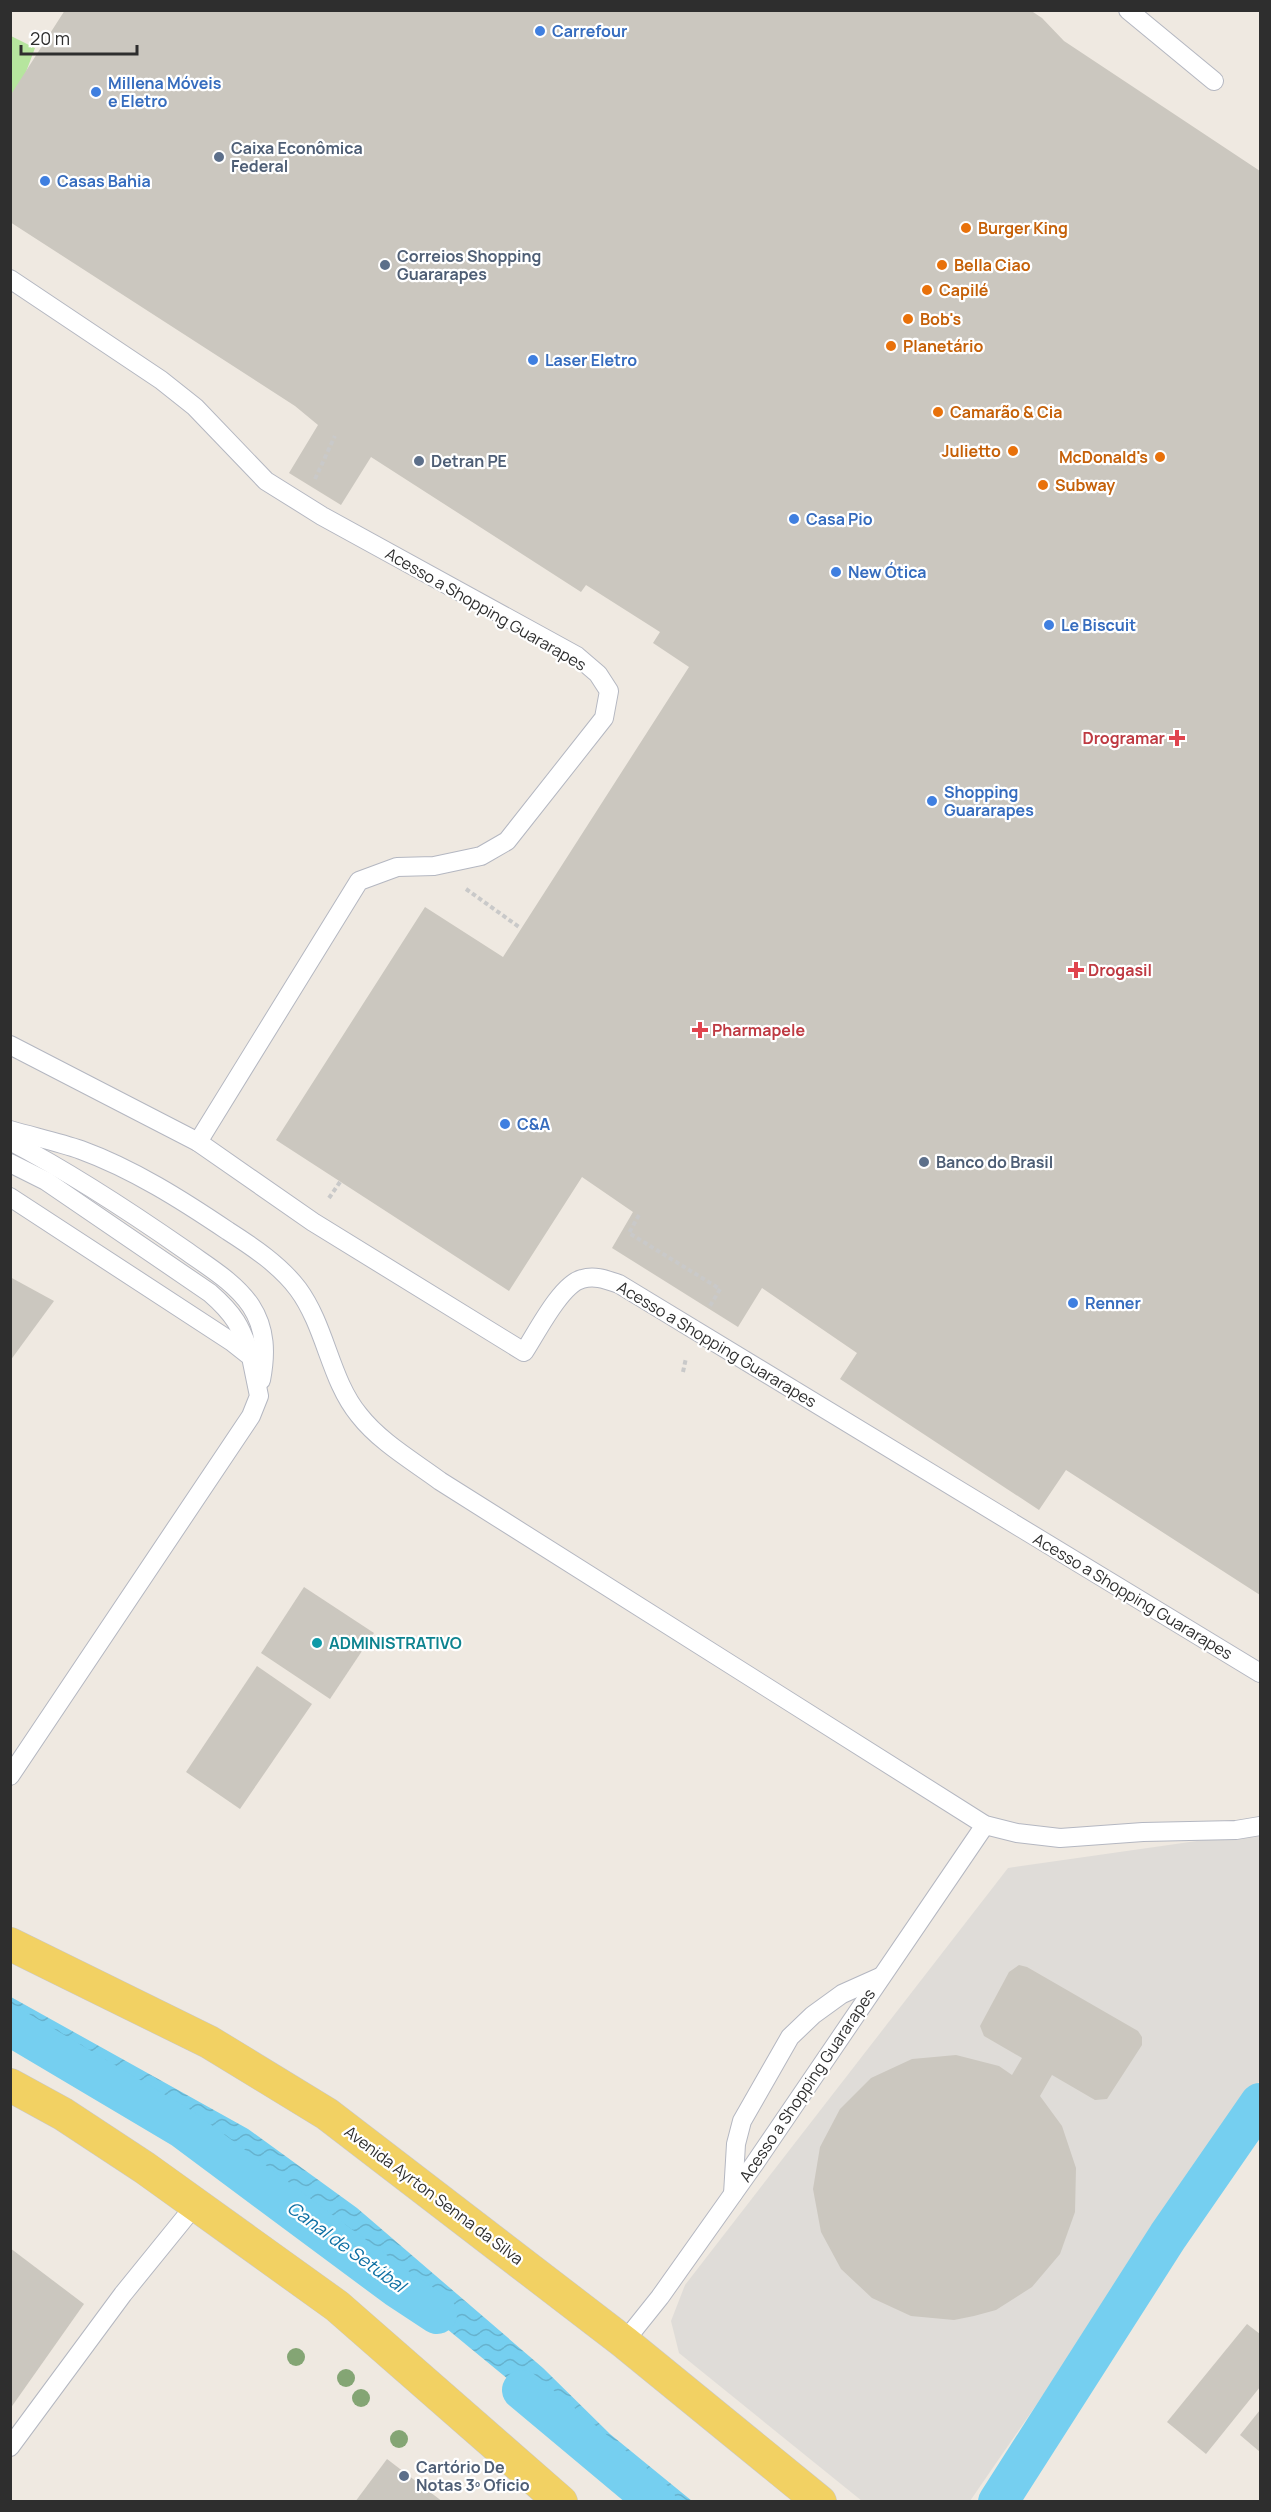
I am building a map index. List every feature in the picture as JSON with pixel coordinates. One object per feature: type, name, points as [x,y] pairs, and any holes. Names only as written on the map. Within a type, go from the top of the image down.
[{"type":"main road","name":"Avenida Ayrton Senna da Silva","points":[[10,1944],[209,2042],[327,2114],[624,2342],[820,2502]]},
{"type":"main road","points":[[10,2085],[63,2114],[196,2204],[337,2306],[561,2502]]},
{"type":"lane","points":[[1128,10],[1214,81]]},
{"type":"lane","name":"Acesso a Shopping Guararapes","points":[[10,279],[169,387],[206,418],[266,481],[577,657],[598,674],[609,691],[609,706],[596,732],[578,750],[507,841],[481,856],[434,866],[397,867],[375,873],[359,881],[198,1142]]},
{"type":"lane","name":"Acesso a Shopping Guararapes","points":[[10,1045],[198,1142],[313,1222],[524,1352],[566,1289],[581,1279],[601,1278],[619,1284],[1260,1673]]},
{"type":"lane","points":[[10,1130],[81,1150],[124,1169],[184,1201],[261,1252],[297,1288],[322,1330],[343,1388],[353,1406],[359,1415],[387,1442],[440,1481],[985,1825],[1017,1833],[1060,1838],[1143,1832],[1236,1830],[1260,1826]]},
{"type":"lane","points":[[10,1141],[40,1157],[159,1231],[220,1275],[250,1304],[264,1335],[264,1365],[259,1396],[251,1416],[10,1776]]},
{"type":"lane","points":[[10,1163],[46,1181],[210,1293],[231,1312],[242,1328],[259,1396]]},
{"type":"lane","points":[[10,1197],[225,1336],[251,1357]]},
{"type":"lane","name":"Acesso a Shopping Guararapes","points":[[624,2342],[660,2297],[733,2194],[985,1825]]},
{"type":"lane","points":[[733,2194],[736,2144],[742,2121],[790,2037],[813,2015],[842,1994],[880,1977]]},
{"type":"lane","points":[[10,2447],[123,2294],[196,2204]]},
{"type":"path","points":[[303,504],[335,436]]},
{"type":"path","points":[[434,866],[519,927]]},
{"type":"green space","points":[[11,36],[35,48],[20,88],[11,100]]},
{"type":"shaded area","points":[[1260,1832],[1260,2080],[970,2501],[862,2501],[679,2353],[671,2321],[685,2285],[1008,1868]]},
{"type":"water","points":[[11,1997],[248,2129],[357,2208],[543,2368],[610,2434],[692,2501],[656,2501],[396,2287],[182,2128],[11,2026]]},
{"type":"building","name":"Shopping Guararapes","points":[[65,10],[1030,10],[1042,18],[1064,41],[1260,171],[1260,1595],[1066,1470],[1039,1510],[840,1379],[857,1353],[762,1288],[738,1327],[612,1248],[633,1212],[582,1177],[509,1291],[276,1140],[425,907],[503,957],[689,667],[653,643],[660,632],[586,585],[581,592],[371,457],[341,505],[289,473],[318,425],[295,406],[10,222],[10,96]]},
{"type":"building","points":[[10,1277],[54,1301],[10,1361]]},
{"type":"building","name":"ADMINISTRATIVO","points":[[304,1587],[374,1633],[330,1699],[261,1653]]},
{"type":"building","points":[[257,1666],[312,1704],[240,1809],[186,1772]]},
{"type":"building","points":[[1019,1965],[1027,1967],[1138,2031],[1142,2037],[1142,2045],[1107,2099],[1095,2100],[1052,2075],[1040,2096],[1062,2126],[1076,2168],[1075,2212],[1060,2254],[1032,2287],[996,2310],[974,2316],[954,2320],[911,2316],[872,2298],[841,2269],[821,2232],[813,2189],[820,2147],[840,2109],[871,2078],[912,2059],[956,2055],[999,2066],[1012,2075],[1022,2058],[984,2036],[980,2026],[1009,1972]]},
{"type":"building","points":[[10,2248],[84,2304],[10,2409]]},
{"type":"building","points":[[1247,2324],[1260,2334],[1260,2387],[1206,2454],[1167,2422]]},
{"type":"building","points":[[1260,2410],[1260,2452],[1240,2435]]},
{"type":"building","points":[[387,2459],[443,2502],[355,2502]]},
{"type":"waterway","name":"Canal de Setúbal","points":[[10,2026],[182,2128],[396,2287],[437,2314]]},
{"type":"waterway","points":[[998,2502],[1168,2236],[1260,2103]]},
{"type":"waterway","name":"Canal de Setúbal","points":[[522,2390],[656,2502]]},
{"type":"place","name":"Carrefour","points":[[540,31]]},
{"type":"place","name":"Millena Móveis e Eletro","points":[[96,92]]},
{"type":"place","name":"Caixa Econômica Federal","points":[[219,157]]},
{"type":"place","name":"Casas Bahia","points":[[45,181]]},
{"type":"place","name":"Burger King","points":[[966,228]]},
{"type":"place","name":"Correios Shopping Guararapes","points":[[385,265]]},
{"type":"place","name":"Bella Ciao","points":[[942,265]]},
{"type":"place","name":"Capilé","points":[[927,290]]},
{"type":"place","name":"Bob's","points":[[908,319]]},
{"type":"place","name":"Planetário","points":[[891,346]]},
{"type":"place","name":"Laser Eletro","points":[[533,360]]},
{"type":"place","name":"Camarão & Cia","points":[[938,412]]},
{"type":"place","name":"Julietto","points":[[1013,451]]},
{"type":"place","name":"McDonald's","points":[[1160,457]]},
{"type":"place","name":"Detran PE","points":[[419,461]]},
{"type":"place","name":"Subway","points":[[1043,485]]},
{"type":"place","name":"Casa Pio","points":[[794,519]]},
{"type":"place","name":"New Ótica","points":[[836,572]]},
{"type":"place","name":"Le Biscuit","points":[[1049,625]]},
{"type":"place","name":"Drogramar","points":[[1177,738]]},
{"type":"place","name":"Shopping Guararapes","points":[[932,801]]},
{"type":"place","name":"Drogasil","points":[[1076,970]]},
{"type":"place","name":"Pharmapele","points":[[700,1030]]},
{"type":"place","name":"C&A","points":[[505,1124]]},
{"type":"place","name":"Banco do Brasil","points":[[924,1162]]},
{"type":"place","name":"Renner","points":[[1073,1303]]},
{"type":"place","name":"ADMINISTRATIVO","points":[[317,1643]]},
{"type":"place","name":"Cartório De Notas 3º Oficio","points":[[404,2476]]}]
